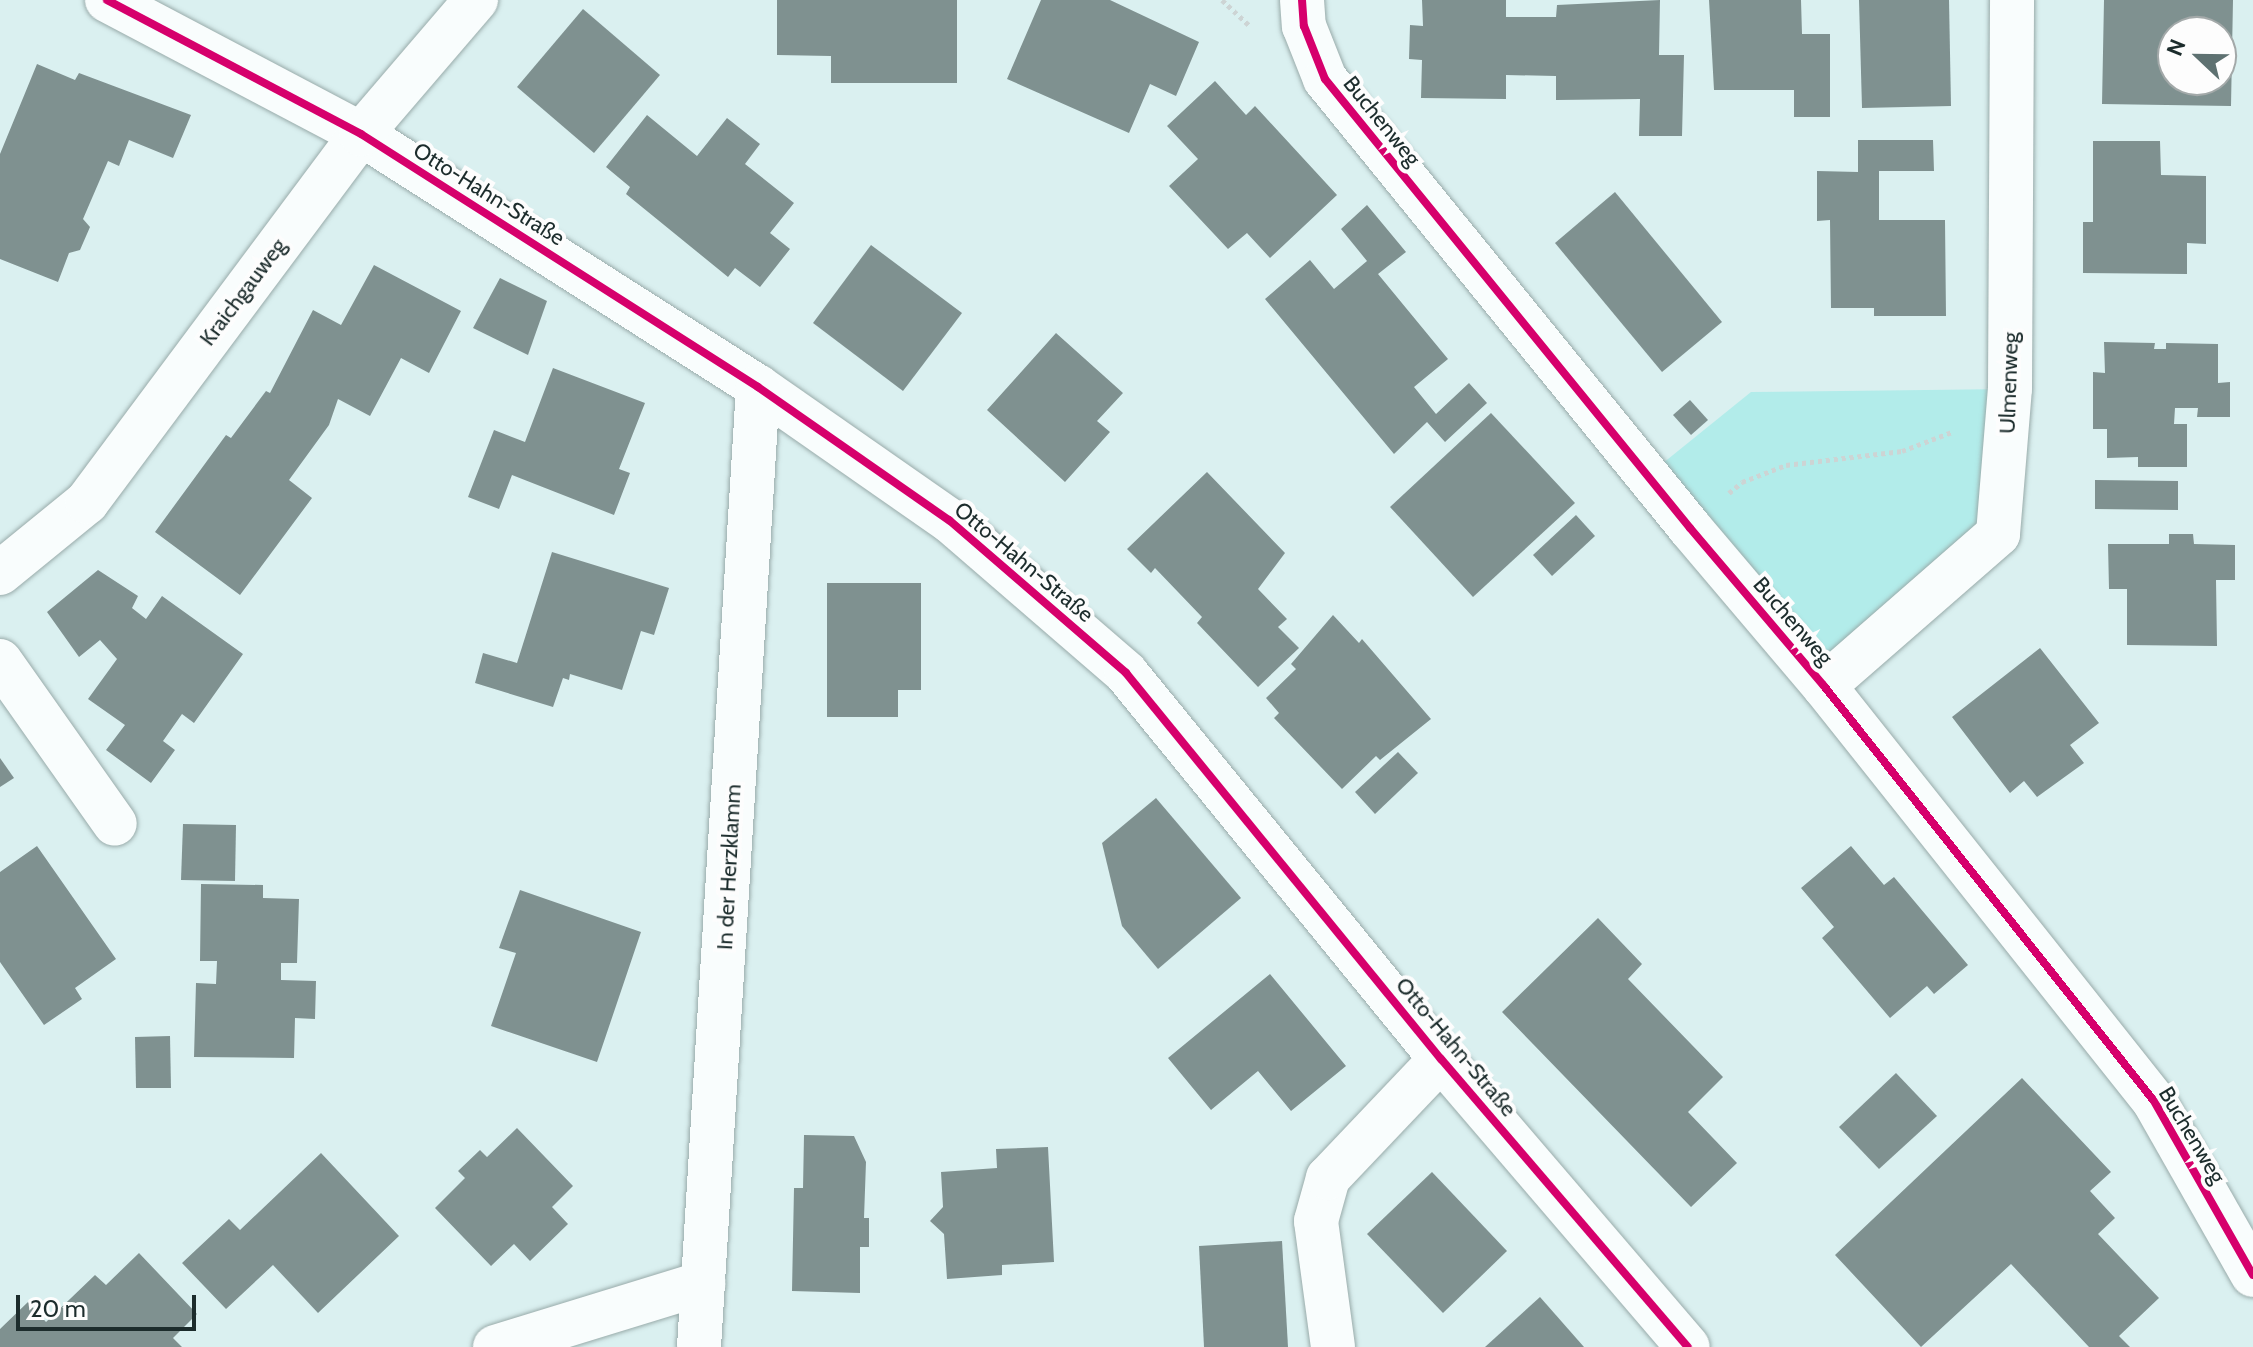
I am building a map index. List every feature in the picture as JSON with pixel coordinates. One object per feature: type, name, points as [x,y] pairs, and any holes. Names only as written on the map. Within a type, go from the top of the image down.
[{"type":"street","name":"Otto-Hahn-Straße","points":[[107,0],[361,134],[758,387],[949,520],[1126,673],[1441,1059],[1688,1347]]},
{"type":"street","name":"Kraichgauweg","points":[[0,573],[87,502],[361,134],[476,0]]},
{"type":"street","name":"Buchenweg","points":[[1302,0],[1304,26],[1325,79],[1690,528],[1824,686],[2154,1101],[2253,1275]]},
{"type":"street","name":"Ulmenweg","points":[[1824,686],[1998,534],[2009,425],[2012,0]]},
{"type":"street","name":"In der Herzklamm","points":[[699,1347],[758,387]]},
{"type":"street","points":[[0,661],[115,824]]},
{"type":"street","points":[[1333,1347],[1316,1221],[1328,1178],[1441,1059]]},
{"type":"street","points":[[495,1347],[703,1283]]},
{"type":"path","points":[[1690,528],[1742,482],[1786,465],[1902,451],[1964,429],[2009,425]]},
{"type":"shaded area","points":[[2010,389],[1998,534],[1824,686],[1647,476],[1751,392]]},
{"type":"building","points":[[777,0],[957,0],[957,83],[831,83],[831,56],[777,55]]},
{"type":"building","points":[[1041,0],[1110,0],[1199,42],[1176,96],[1150,84],[1129,133],[1007,79]]},
{"type":"building","points":[[1422,0],[1506,0],[1506,17],[1556,17],[1557,5],[1660,0],[1659,55],[1684,55],[1682,136],[1639,136],[1640,99],[1556,100],[1556,76],[1506,75],[1506,99],[1421,98],[1422,60],[1409,59],[1410,25],[1423,26]]},
{"type":"building","points":[[1709,0],[1801,0],[1802,34],[1830,34],[1830,117],[1794,117],[1794,90],[1714,90]]},
{"type":"building","points":[[1859,0],[1949,0],[1951,106],[1862,108]]},
{"type":"building","points":[[2104,0],[2233,0],[2233,16],[2157,16],[2157,96],[2231,96],[2231,106],[2102,104]]},
{"type":"building","points":[[583,9],[660,75],[594,153],[517,87]]},
{"type":"building","points":[[37,64],[75,80],[79,73],[191,115],[173,158],[129,140],[119,166],[108,161],[83,219],[90,227],[80,250],[69,253],[58,282],[0,259],[0,154]]},
{"type":"building","points":[[1215,81],[1246,115],[1255,106],[1337,195],[1270,258],[1247,233],[1228,249],[1169,186],[1198,159],[1167,126]]},
{"type":"building","points":[[647,115],[697,156],[727,118],[760,144],[745,164],[794,203],[770,233],[790,249],[760,287],[735,268],[728,277],[626,194],[630,187],[606,167]]},
{"type":"building","points":[[1858,140],[1933,140],[1934,171],[1879,171],[1879,220],[1945,220],[1946,316],[1874,316],[1874,308],[1831,308],[1830,220],[1817,221],[1817,171],[1858,172]]},
{"type":"building","points":[[2093,141],[2160,141],[2161,175],[2206,176],[2206,244],[2187,243],[2187,274],[2083,273],[2083,222],[2093,222]]},
{"type":"building","points":[[1615,192],[1722,322],[1662,372],[1555,243]]},
{"type":"building","points":[[1367,205],[1406,252],[1378,274],[1448,359],[1414,387],[1436,414],[1469,383],[1487,403],[1445,442],[1427,422],[1394,454],[1265,299],[1310,260],[1334,289],[1367,261],[1341,229]]},
{"type":"building","points":[[871,245],[962,313],[903,391],[813,323]]},
{"type":"building","points":[[374,265],[461,311],[429,373],[401,358],[370,416],[338,399],[329,425],[289,480],[312,498],[240,595],[155,532],[226,435],[231,438],[266,391],[270,393],[313,310],[341,325]]},
{"type":"building","points":[[500,278],[547,301],[528,355],[473,328]]},
{"type":"building","points":[[1056,333],[1123,393],[1097,421],[1110,432],[1065,482],[987,410]]},
{"type":"building","points":[[2104,342],[2155,343],[2154,349],[2166,349],[2166,343],[2218,344],[2218,383],[2230,382],[2230,417],[2197,417],[2198,408],[2175,408],[2174,424],[2187,424],[2187,467],[2138,467],[2138,457],[2107,458],[2107,429],[2093,429],[2093,372],[2105,373]]},
{"type":"building","points":[[553,368],[645,403],[619,469],[630,473],[614,515],[512,475],[499,509],[468,497],[494,430],[525,442]]},
{"type":"building","points":[[1690,400],[1708,420],[1691,435],[1673,415]]},
{"type":"building","points":[[1491,413],[1575,503],[1473,597],[1390,507]]},
{"type":"building","points":[[1207,472],[1285,553],[1258,589],[1287,619],[1278,627],[1299,648],[1258,687],[1197,623],[1202,617],[1155,568],[1151,573],[1127,549]]},
{"type":"building","points":[[2095,480],[2178,481],[2178,510],[2095,509]]},
{"type":"building","points":[[1576,515],[1595,536],[1552,576],[1533,555]]},
{"type":"building","points":[[2169,534],[2193,534],[2194,544],[2235,545],[2235,580],[2216,580],[2217,646],[2127,645],[2127,589],[2109,589],[2108,544],[2169,544]]},
{"type":"building","points":[[552,552],[669,588],[654,635],[641,631],[622,690],[570,674],[569,680],[563,678],[553,707],[475,683],[483,653],[517,663]]},
{"type":"building","points":[[98,570],[138,596],[132,608],[146,619],[162,596],[243,654],[194,723],[182,714],[163,741],[175,750],[151,783],[106,750],[125,725],[88,699],[117,659],[100,640],[79,657],[47,612]]},
{"type":"building","points":[[827,583],[921,583],[921,690],[898,690],[898,717],[827,717]]},
{"type":"building","points":[[1333,615],[1359,643],[1362,639],[1431,719],[1380,760],[1376,756],[1342,789],[1274,718],[1279,713],[1266,698],[1296,669],[1291,664]]},
{"type":"building","points":[[2040,648],[2099,723],[2070,745],[2084,763],[2037,797],[2024,781],[2010,793],[1952,717]]},
{"type":"building","points":[[1398,752],[1418,773],[1375,814],[1355,792]]},
{"type":"building","points":[[0,758],[14,778],[0,787]]},
{"type":"building","points":[[1156,798],[1241,898],[1158,969],[1122,926],[1102,843]]},
{"type":"building","points":[[183,824],[236,825],[235,881],[181,880]]},
{"type":"building","points":[[37,846],[116,959],[75,988],[82,999],[44,1025],[0,962],[0,872]]},
{"type":"building","points":[[1851,846],[1884,885],[1894,877],[1968,965],[1934,994],[1927,986],[1890,1018],[1822,938],[1834,927],[1801,888]]},
{"type":"building","points":[[201,884],[263,885],[263,898],[299,899],[297,963],[281,963],[281,980],[316,981],[315,1019],[295,1018],[294,1058],[194,1057],[196,983],[216,984],[217,961],[200,961]]},
{"type":"building","points":[[520,890],[641,932],[597,1062],[491,1026],[516,953],[499,948]]},
{"type":"building","points":[[1598,918],[1642,964],[1628,979],[1723,1077],[1688,1112],[1737,1163],[1691,1207],[1502,1012]]},
{"type":"building","points":[[1270,974],[1346,1066],[1291,1111],[1258,1071],[1211,1110],[1168,1058]]},
{"type":"building","points":[[170,1036],[171,1088],[136,1088],[135,1037]]},
{"type":"building","points":[[1896,1073],[1937,1116],[1879,1169],[1839,1127]]},
{"type":"building","points":[[2022,1078],[2111,1172],[2090,1191],[2115,1218],[2098,1234],[2159,1298],[2119,1336],[2130,1347],[2089,1347],[2011,1264],[1921,1347],[1835,1255]]},
{"type":"building","points":[[517,1128],[573,1186],[552,1207],[568,1224],[530,1261],[514,1244],[491,1266],[435,1208],[465,1178],[458,1171],[480,1150],[487,1157]]},
{"type":"building","points":[[804,1135],[854,1136],[866,1162],[864,1218],[869,1218],[869,1247],[860,1247],[860,1293],[792,1291],[794,1188],[803,1188]]},
{"type":"building","points":[[1048,1147],[1054,1262],[1002,1265],[1002,1275],[947,1279],[944,1234],[930,1221],[943,1207],[941,1172],[997,1168],[996,1149]]},
{"type":"building","points":[[321,1153],[399,1236],[318,1313],[273,1265],[226,1309],[182,1263],[229,1219],[240,1230]]},
{"type":"building","points":[[1432,1172],[1507,1251],[1443,1313],[1367,1234]]},
{"type":"building","points":[[1282,1241],[1288,1347],[1204,1347],[1199,1246]]},
{"type":"building","points":[[139,1253],[197,1314],[173,1338],[182,1347],[0,1347],[0,1329],[28,1302],[46,1322],[95,1275],[106,1285]]},
{"type":"building","points":[[1540,1297],[1584,1347],[1485,1347]]},
{"type":"cycle path","points":[[107,0],[361,134],[758,387],[949,520],[1126,673],[1441,1059],[1688,1347]]},
{"type":"cycle path","points":[[1302,0],[1304,26],[1325,79],[1690,528],[1824,686],[2154,1101],[2253,1275]]}]
